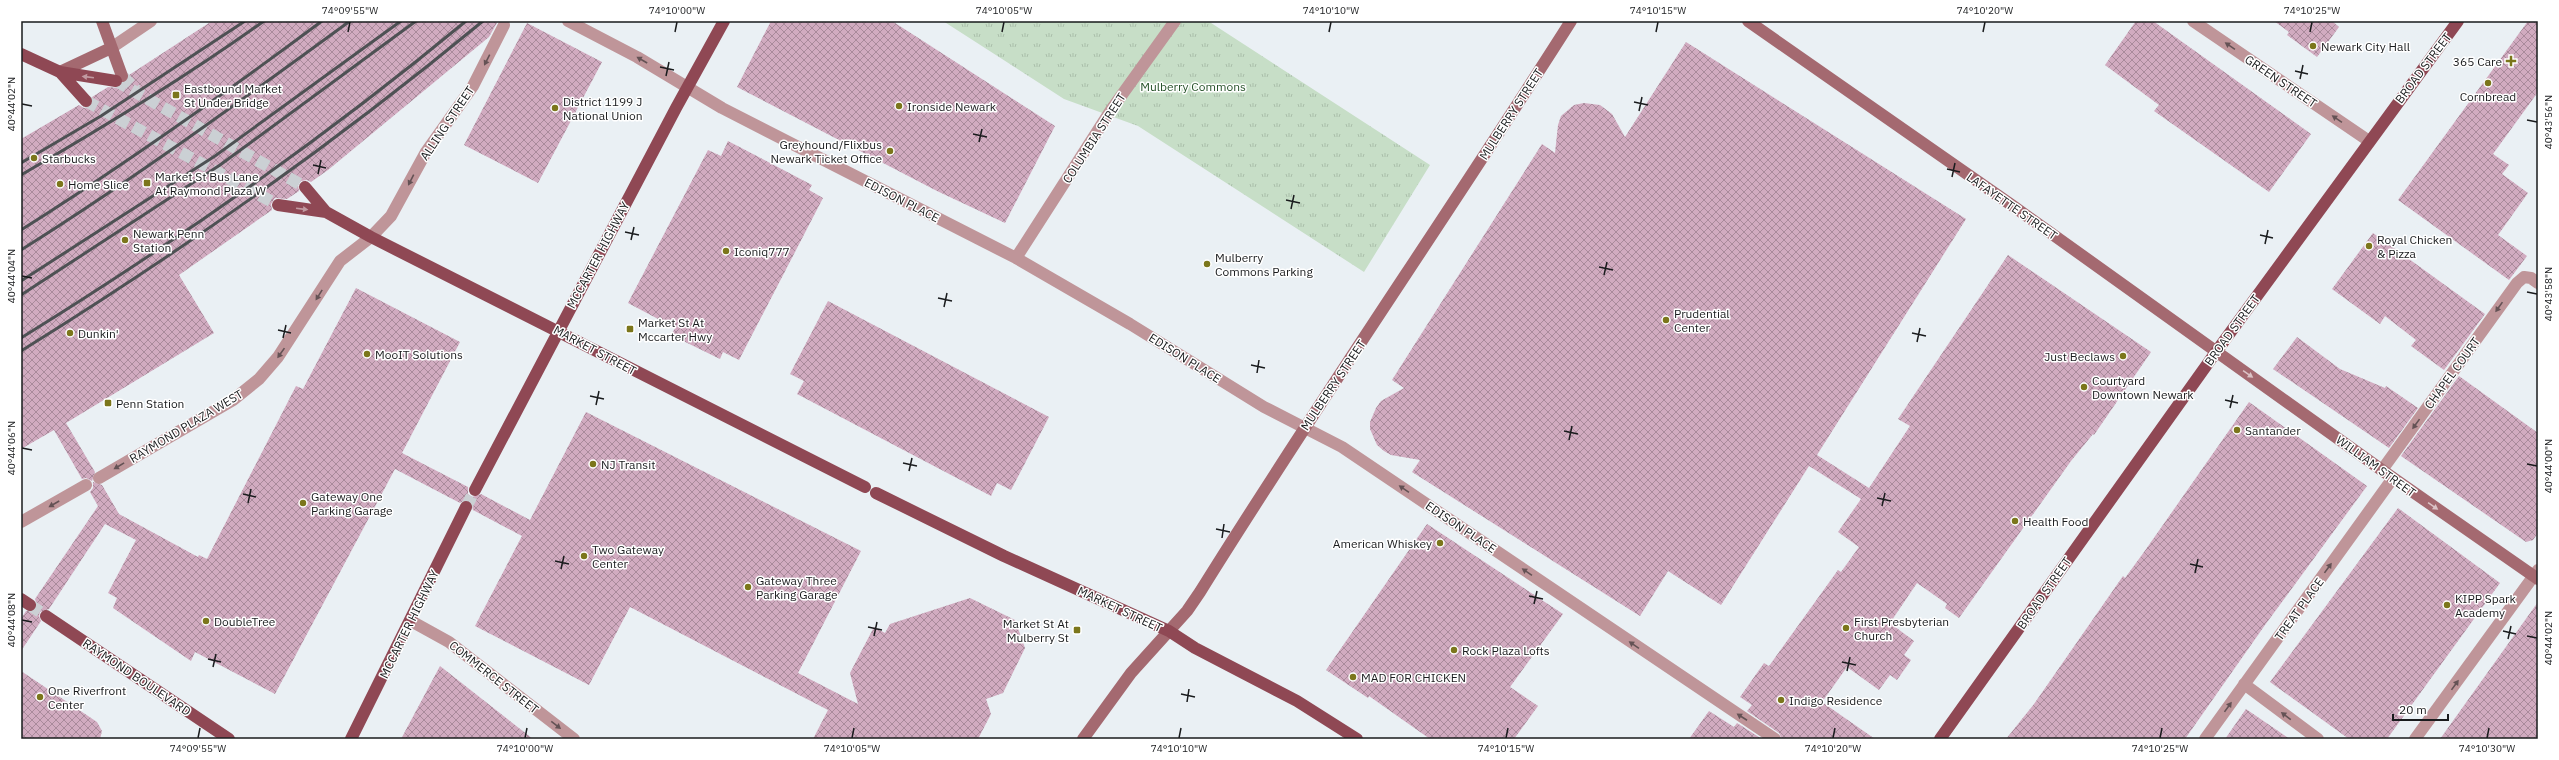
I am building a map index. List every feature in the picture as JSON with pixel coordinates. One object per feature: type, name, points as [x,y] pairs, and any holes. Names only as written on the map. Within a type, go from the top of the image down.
[{"type":"main road","name":"MCCARTER HIGHWAY","points":[[475,490],[724,21]]},
{"type":"main road","name":"BROAD STREET","points":[[1940,739],[2216,352],[2458,21]]},
{"type":"main road","points":[[21,54],[60,72],[119,78]]},
{"type":"main road","points":[[60,72],[86,101]]},
{"type":"main road","name":"MARKET STREET","points":[[305,187],[326,212],[371,237],[865,487]]},
{"type":"main road","name":"MARKET STREET","points":[[278,206],[326,212]]},
{"type":"main road","name":"MARKET STREET","points":[[876,493],[1004,556],[1169,631],[1195,648],[1297,701],[1357,739]]},
{"type":"main road","name":"MCCARTER HIGHWAY","points":[[351,739],[466,508]]},
{"type":"main road","name":"RAYMOND BOULEVARD","points":[[46,616],[229,739]]},
{"type":"street","points":[[102,21],[119,78]]},
{"type":"street","points":[[60,72],[111,48],[151,21]]},
{"type":"street","name":"EDISON PLACE","points":[[568,21],[688,87],[722,108],[1016,258],[1130,324],[1264,407],[1342,447],[1775,739]]},
{"type":"street","name":"COLUMBIA STREET","points":[[1016,258],[1111,110],[1175,21]]},
{"type":"street","name":"MULBERRY STREET","points":[[1083,739],[1131,673],[1169,631],[1200,592],[1304,428],[1508,120],[1570,21]]},
{"type":"street","name":"LAFAYETTE STREET","points":[[1748,21],[2216,352]]},
{"type":"street","name":"GREEN STREET","points":[[2193,21],[2369,141]]},
{"type":"street","name":"ALLING STREET","points":[[371,237],[385,223],[397,207],[426,152],[473,86],[504,25]]},
{"type":"street","name":"RAYMOND PLAZA WEST","points":[[99,478],[233,400],[259,380],[278,357],[340,260],[371,237]]},
{"type":"street","name":"CHAPEL COURT","points":[[2382,470],[2508,294],[2524,277],[2531,278],[2538,283]]},
{"type":"street","name":"WILLIAM STREET","points":[[2216,352],[2393,478],[2537,575]]},
{"type":"street","name":"TREAT PLACE","points":[[2205,739],[2393,478]]},
{"type":"street","points":[[21,522],[86,485]]},
{"type":"street","points":[[2415,739],[2537,575]]},
{"type":"street","name":"COMMERCE STREET","points":[[411,621],[449,642],[574,739]]},
{"type":"street","points":[[2244,684],[2318,739]]},
{"type":"green space","name":"Mulberry Commons","points":[[943,21],[1208,21],[1430,165],[1364,272],[1138,126],[1064,99]]},
{"type":"building","name":"Newark Penn Station","points":[[212,21],[498,21],[489,37],[328,170],[311,182],[307,180],[301,181],[298,185],[299,191],[287,199],[275,198],[271,204],[272,210],[179,275],[214,333],[66,423],[95,472],[92,481],[86,478],[82,479],[54,430],[21,449],[21,139],[79,105],[84,108],[91,107],[93,103],[92,97],[108,87],[119,88],[128,80],[129,75]]},
{"type":"building","name":"Ironside Newark","points":[[771,21],[892,21],[1055,126],[1005,223],[937,191],[737,87]]},
{"type":"building","points":[[2136,21],[2153,21],[2311,134],[2269,192],[2154,111],[2159,105],[2105,65]]},
{"type":"building","name":"Newark City Hall","points":[[2274,21],[2332,21],[2339,27],[2317,57],[2287,35],[2289,32]]},
{"type":"building","points":[[2528,21],[2538,21],[2538,92],[2493,154],[2509,165],[2502,174],[2528,193],[2498,235],[2527,256],[2509,280],[2398,200]]},
{"type":"building","points":[[527,23],[602,62],[538,183],[464,145]]},
{"type":"building","name":"Prudential Center","points":[[1686,42],[1966,219],[1817,455],[1869,488],[1910,426],[1898,419],[2008,255],[2151,352],[2094,435],[2093,434],[2071,461],[1959,618],[1945,608],[1947,604],[1917,583],[1890,623],[1914,641],[1904,655],[1911,660],[1897,680],[1890,675],[1879,690],[1847,667],[1822,702],[1875,739],[1782,739],[1779,733],[1747,711],[1752,705],[1740,697],[1764,663],[1769,666],[1838,570],[1841,572],[1859,547],[1838,532],[1861,499],[1809,466],[1721,605],[1668,571],[1640,616],[1412,472],[1420,460],[1391,455],[1384,451],[1377,445],[1370,429],[1370,422],[1381,401],[1404,388],[1392,380],[1542,144],[1555,153],[1558,125],[1561,116],[1574,105],[1584,103],[1600,105],[1612,114],[1625,137]]},
{"type":"building","name":"Iconiq777","points":[[728,141],[812,185],[809,190],[823,198],[739,360],[723,352],[720,359],[671,335],[675,328],[628,303],[708,150],[721,156]]},
{"type":"building","points":[[2373,233],[2485,314],[2444,370],[2411,346],[2416,340],[2385,316],[2380,324],[2332,289]]},
{"type":"building","points":[[356,288],[460,342],[402,453],[468,487],[468,494],[472,497],[481,494],[530,520],[586,412],[861,551],[798,673],[858,704],[850,673],[874,627],[885,633],[890,624],[970,598],[1015,620],[1025,648],[1003,693],[986,699],[991,714],[978,739],[813,739],[828,710],[630,607],[589,685],[475,626],[522,536],[473,510],[470,500],[465,500],[460,503],[395,469],[275,694],[195,652],[191,661],[113,608],[117,598],[108,593],[136,540],[105,524],[49,609],[40,612],[39,616],[41,621],[21,651],[21,619],[26,611],[36,609],[37,605],[35,599],[98,506],[90,492],[93,488],[93,482],[102,485],[119,514],[198,557],[199,555],[207,559],[296,386],[303,389]]},
{"type":"building","points":[[828,301],[1049,417],[1011,490],[997,483],[991,496],[797,394],[804,381],[790,374]]},
{"type":"building","points":[[2297,337],[2340,369],[2385,388],[2386,386],[2418,408],[2389,448],[2273,369]]},
{"type":"building","points":[[2459,376],[2538,433],[2538,533],[2533,540],[2526,542],[2401,456]]},
{"type":"building","points":[[2249,402],[2367,486],[2265,625],[2185,739],[2006,739],[2034,704],[2123,576],[2125,578],[2144,552]]},
{"type":"building","points":[[2398,508],[2500,583],[2387,739],[2349,739],[2270,682]]},
{"type":"building","points":[[1427,524],[1563,614],[1510,687],[1538,706],[1514,739],[1430,739],[1369,696],[1368,698],[1326,670]]},
{"type":"building","points":[[2538,602],[2538,739],[2440,739]]},
{"type":"building","points":[[440,666],[533,739],[401,739]]},
{"type":"building","name":"One Riverfront Center","points":[[21,671],[97,722],[102,731],[100,739],[21,739]]},
{"type":"building","points":[[2246,709],[2290,739],[2225,739]]},
{"type":"building","points":[[1709,711],[1734,727],[1737,723],[1762,739],[1689,739]]},
{"type":"tunnel","points":[[122,76],[136,90]]},
{"type":"tunnel","points":[[116,81],[305,187]]},
{"type":"tunnel","points":[[86,101],[278,205]]},
{"type":"tunnel","points":[[466,507],[475,490]]},
{"type":"tunnel","points":[[30,605],[46,616]]},
{"type":"railway","points":[[21,163],[101,116],[245,21]]},
{"type":"railway","points":[[21,175],[144,101],[205,62],[264,21]]},
{"type":"railway","points":[[21,230],[98,180],[173,128],[322,21]]},
{"type":"railway","points":[[21,250],[146,167],[350,21]]},
{"type":"railway","points":[[21,281],[215,156],[401,21]]},
{"type":"railway","points":[[21,295],[220,165],[416,21]]},
{"type":"railway","points":[[21,338],[79,302],[249,187],[359,106],[466,21]]},
{"type":"railway","points":[[21,351],[141,274],[258,194],[372,110],[483,21]]},
{"type":"place","name":"Newark City Hall","points":[[2313,46]]},
{"type":"place","name":"365 Care","points":[[2511,61]]},
{"type":"place","name":"Cornbread","points":[[2488,83]]},
{"type":"place","name":"Eastbound Market St Under Bridge","points":[[176,95]]},
{"type":"place","name":"Ironside Newark","points":[[899,106]]},
{"type":"place","name":"District 1199 J National Union","points":[[555,108]]},
{"type":"place","name":"Greyhound/Flixbus Newark Ticket Office","points":[[890,151]]},
{"type":"place","name":"Starbucks","points":[[34,158]]},
{"type":"place","name":"Market St Bus Lane At Raymond Plaza W","points":[[147,183]]},
{"type":"place","name":"Home Slice","points":[[60,184]]},
{"type":"place","name":"Newark Penn Station","points":[[125,240]]},
{"type":"place","name":"Royal Chicken & Pizza","points":[[2369,246]]},
{"type":"place","name":"Iconiq777","points":[[726,251]]},
{"type":"place","name":"Mulberry Commons Parking","points":[[1207,264]]},
{"type":"place","name":"Prudential Center","points":[[1666,320]]},
{"type":"place","name":"Market St At Mccarter Hwy","points":[[630,329]]},
{"type":"place","name":"Dunkin'","points":[[70,333]]},
{"type":"place","name":"MooIT Solutions","points":[[367,354]]},
{"type":"place","name":"Just Beclaws","points":[[2123,356]]},
{"type":"place","name":"Courtyard Downtown Newark","points":[[2084,387]]},
{"type":"place","name":"Penn Station","points":[[108,403]]},
{"type":"place","name":"Santander","points":[[2237,430]]},
{"type":"place","name":"NJ Transit","points":[[593,464]]},
{"type":"place","name":"Gateway One Parking Garage","points":[[303,503]]},
{"type":"place","name":"Health Food","points":[[2015,521]]},
{"type":"place","name":"American Whiskey","points":[[1440,543]]},
{"type":"place","name":"Two Gateway Center","points":[[584,556]]},
{"type":"place","name":"Gateway Three Parking Garage","points":[[748,587]]},
{"type":"place","name":"KIPP Spark Academy","points":[[2447,605]]},
{"type":"place","name":"DoubleTree","points":[[206,621]]},
{"type":"place","name":"First Presbyterian Church","points":[[1846,628]]},
{"type":"place","name":"Market St At Mulberry St","points":[[1077,630]]},
{"type":"place","name":"Rock Plaza Lofts","points":[[1454,650]]},
{"type":"place","name":"MAD FOR CHICKEN","points":[[1353,677]]},
{"type":"place","name":"One Riverfront Center","points":[[40,697]]},
{"type":"place","name":"Indigo Residence","points":[[1781,700]]}]
